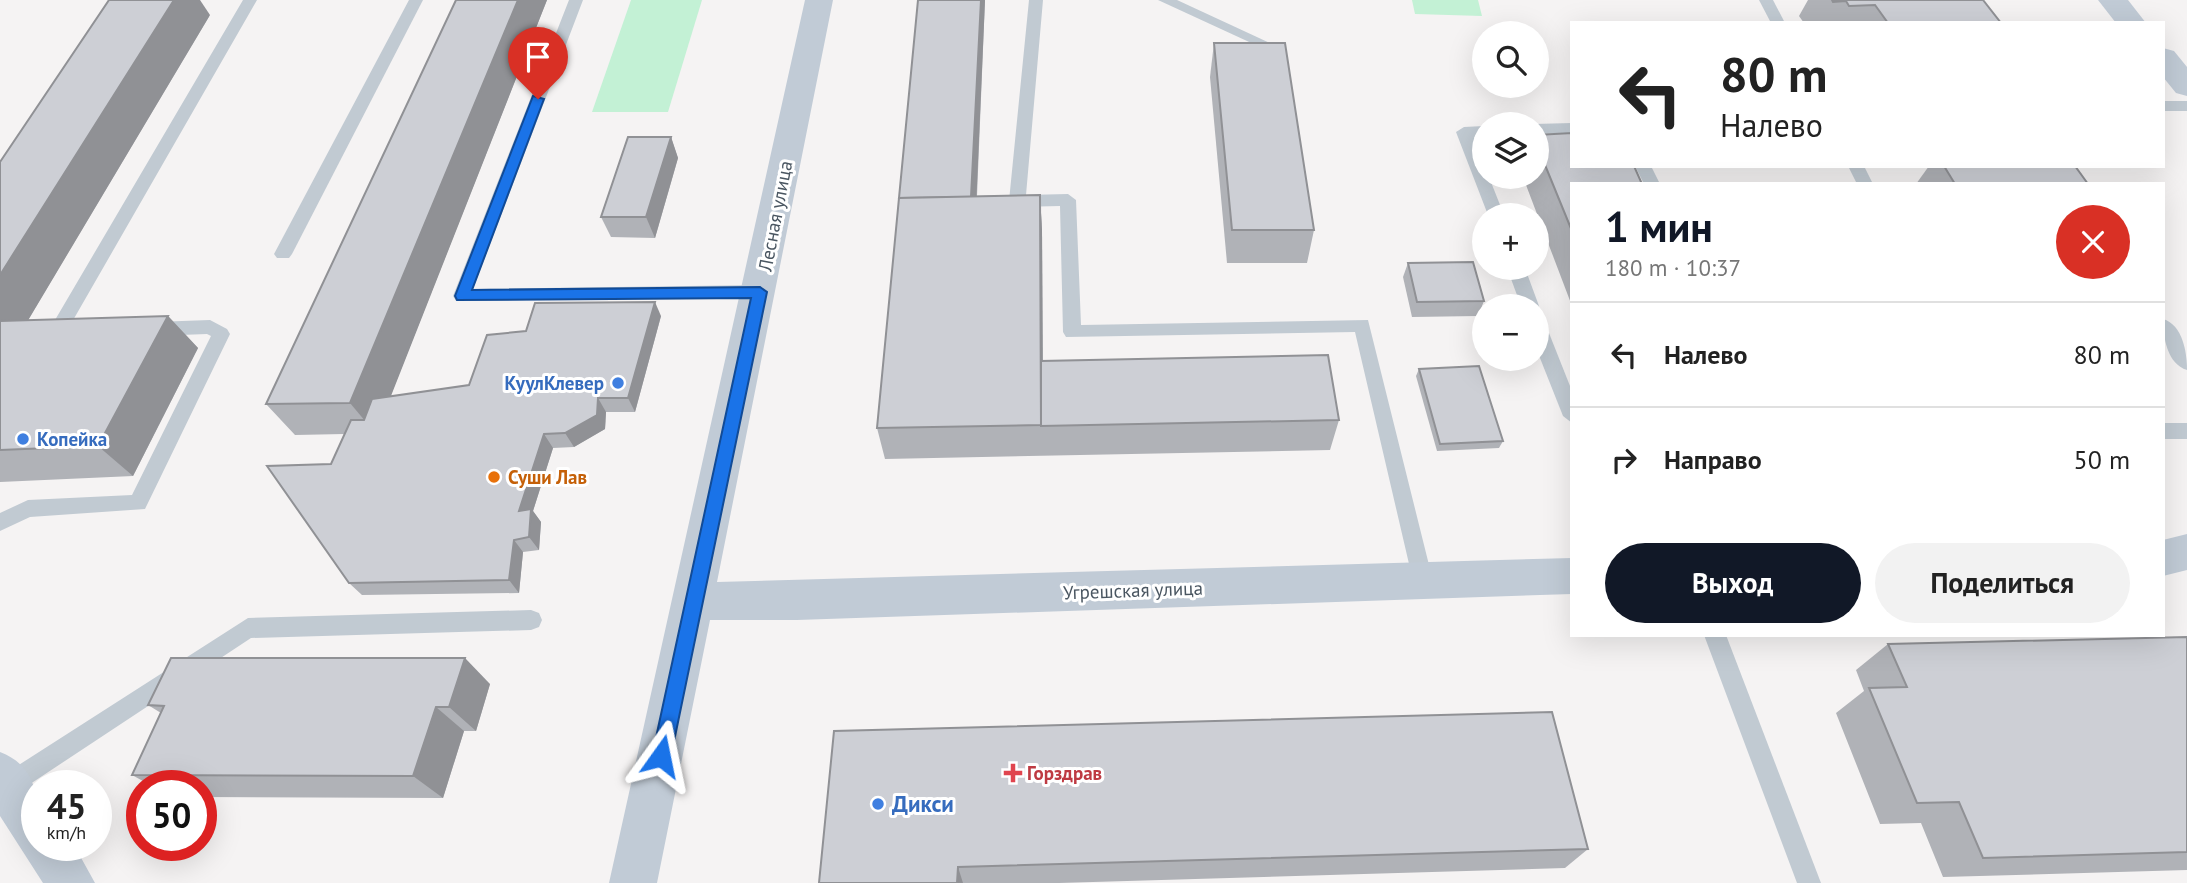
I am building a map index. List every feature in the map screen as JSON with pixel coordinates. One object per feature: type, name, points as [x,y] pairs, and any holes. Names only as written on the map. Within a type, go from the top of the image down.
[{"type":"main road","name":"Лесная улица","points":[[633,883],[760,292],[819,0]]},
{"type":"main road","points":[[2112,0],[2130,21]]},
{"type":"main road","points":[[2165,60],[2187,86]]},
{"type":"main road","points":[[2165,558],[2187,552]]},
{"type":"main road","name":"Угрешская улица","points":[[694,601],[797,601],[1570,576]]},
{"type":"main road","points":[[4,780],[21,806]]},
{"type":"main road","points":[[57,861],[71,883]]},
{"type":"lane","points":[[101,331],[74,332],[61,325],[250,0]]},
{"type":"lane","points":[[283,254],[416,0]]},
{"type":"lane","points":[[576,0],[462,296],[760,292]]},
{"type":"lane","points":[[1036,0],[1017,201],[1068,200],[1072,332],[1362,325],[1423,581]]},
{"type":"lane","points":[[1165,0],[1265,44]]},
{"type":"lane","points":[[1766,0],[1777,21]]},
{"type":"lane","points":[[2165,106],[2187,106]]},
{"type":"lane","points":[[1549,129],[1570,128]]},
{"type":"lane","points":[[1472,132],[1464,132],[1472,153]]},
{"type":"lane","points":[[0,522],[28,509],[138,503],[221,334],[210,327],[142,330]]},
{"type":"lane","points":[[2165,329],[2187,363]]},
{"type":"lane","points":[[1549,357],[1570,411]]},
{"type":"lane","points":[[2165,431],[2187,431]]},
{"type":"lane","points":[[4,780],[248,628],[531,620]]},
{"type":"lane","points":[[1716,637],[1809,883]]},
{"type":"green space","points":[[631,0],[702,0],[668,112],[592,112]]},
{"type":"green space","points":[[1412,0],[1478,0],[1482,16],[1415,14]]},
{"type":"building","points":[[109,0],[174,0],[0,275],[0,162]]},
{"type":"building","points":[[456,0],[518,0],[350,403],[266,404]]},
{"type":"building","points":[[918,0],[981,0],[971,197],[899,198]]},
{"type":"building","points":[[1832,0],[1983,0],[1999,21],[1887,21],[1875,5],[1849,6],[1846,1]]},
{"type":"building","points":[[1214,43],[1285,43],[1314,230],[1232,230]]},
{"type":"building","points":[[1570,133],[1570,168],[1635,168],[1641,182],[1570,182],[1570,226],[1549,175],[1549,134]]},
{"type":"building","points":[[628,137],[671,137],[646,217],[601,217]]},
{"type":"building","points":[[1945,168],[2076,168],[2087,182],[1954,182]]},
{"type":"building","points":[[1040,195],[1041,425],[877,428],[899,198]]},
{"type":"building","points":[[1472,262],[1472,280],[1478,280],[1482,294],[1472,294],[1472,301],[1417,302],[1408,263]]},
{"type":"building","points":[[655,302],[628,398],[598,398],[597,415],[565,433],[544,434],[519,511],[531,509],[529,537],[514,540],[509,580],[349,583],[267,466],[331,464],[351,420],[364,420],[372,399],[469,385],[487,335],[526,331],[535,303]]},
{"type":"building","points":[[168,316],[98,446],[0,450],[0,321]]},
{"type":"building","points":[[1328,355],[1339,420],[1041,426],[1041,361]]},
{"type":"building","points":[[1472,366],[1472,371],[1481,371],[1503,441],[1440,444],[1419,369]]},
{"type":"building","points":[[2187,637],[2187,852],[1983,858],[1959,802],[1917,803],[1869,688],[1907,687],[1888,644]]},
{"type":"building","points":[[171,658],[465,658],[449,707],[436,707],[413,776],[217,775],[217,770],[134,770],[164,706],[148,705]]},
{"type":"building","points":[[1552,712],[1588,849],[958,867],[957,883],[819,883],[834,731]]},
{"type":"place","name":"КуулКлевер","points":[[618,383]]},
{"type":"place","name":"Копейка","points":[[23,439]]},
{"type":"place","name":"Суши Лав","points":[[494,477]]},
{"type":"place","name":"Горздрав","points":[[1013,773]]},
{"type":"place","name":"Дикси","points":[[878,804]]},
{"type":"route","points":[[538,99],[462,296],[760,292],[661,756]]}]
